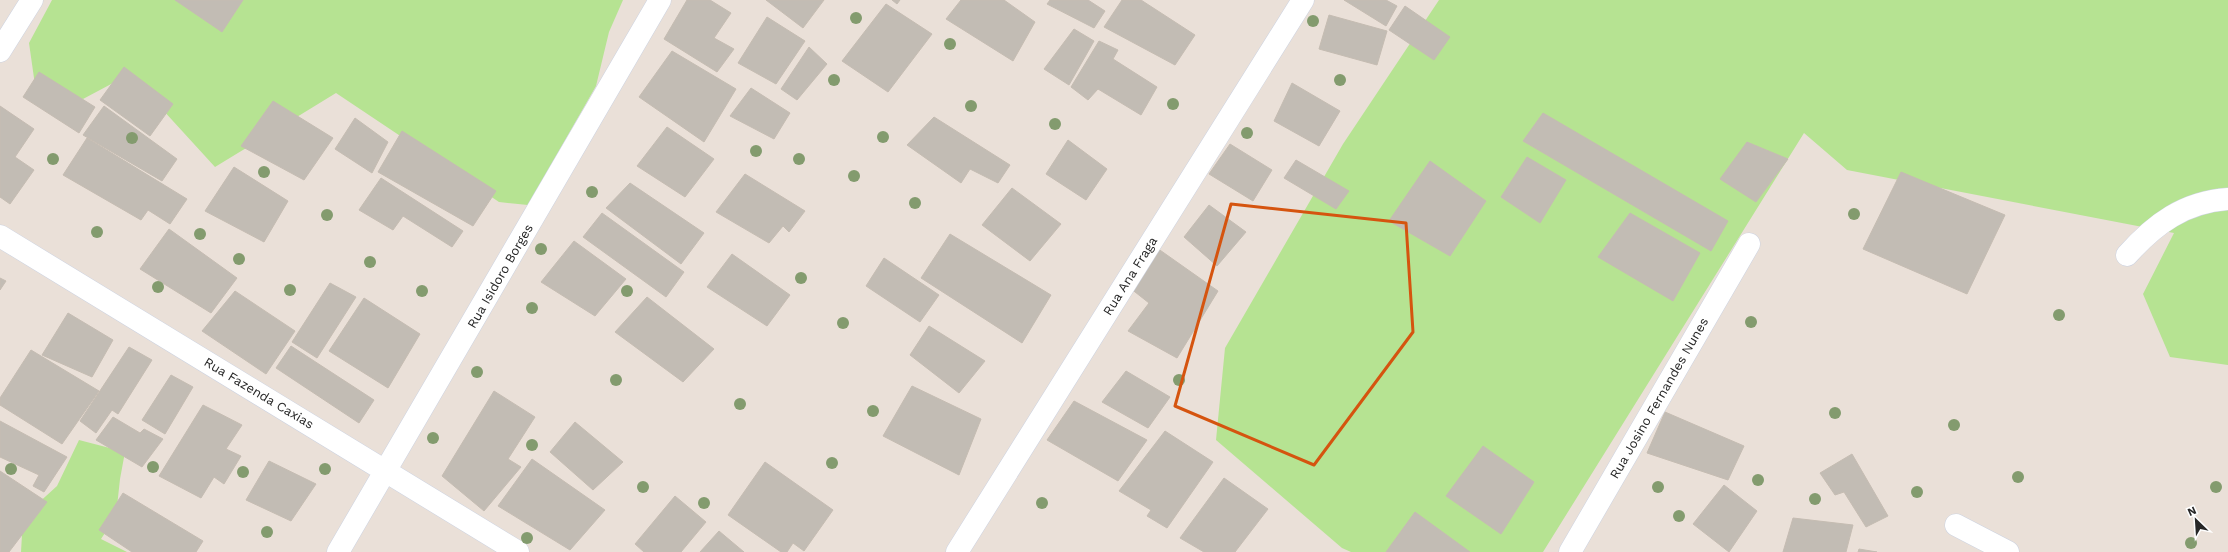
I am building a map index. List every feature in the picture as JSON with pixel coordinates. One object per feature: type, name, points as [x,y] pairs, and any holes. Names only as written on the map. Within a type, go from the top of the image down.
[{"type":"street","points":[[0,51],[32,0]]},
{"type":"street","name":"Rua Isidoro Borges","points":[[338,552],[660,0]]},
{"type":"street","name":"Rua Ana Fraga","points":[[957,552],[1303,0]]},
{"type":"street","points":[[2127,255],[2148,232],[2178,211],[2219,199],[2228,198]]},
{"type":"street","name":"Rua Fazenda Caxias","points":[[0,236],[387,470],[518,552]]},
{"type":"street","name":"Rua Josino Fernandes Nunes","points":[[1570,552],[1749,244]]},
{"type":"street","points":[[1956,525],[2008,552]]},
{"type":"highlighted area","points":[[1231,204],[1406,223],[1413,332],[1314,465],[1175,406]]},
{"type":"green space","points":[[52,0],[623,0],[609,32],[596,86],[528,205],[499,202],[336,93],[215,167],[130,74],[83,99],[35,85],[29,43]]},
{"type":"green space","points":[[1439,0],[2228,0],[2228,365],[2170,357],[2143,294],[2174,233],[1847,170],[1804,133],[1543,552],[1351,552],[1342,548],[1216,440],[1225,348],[1343,144]]},
{"type":"green space","points":[[79,440],[125,452],[116,516],[101,539],[127,552],[21,552],[23,517],[57,486]]},
{"type":"building","points":[[175,0],[243,0],[222,32]]},
{"type":"building","points":[[687,0],[710,0],[731,13],[714,38],[734,49],[717,72],[664,39]]},
{"type":"building","points":[[766,0],[824,0],[803,28]]},
{"type":"building","points":[[892,0],[900,0],[897,4]]},
{"type":"building","points":[[961,0],[1004,0],[1035,22],[1013,61],[946,19]]},
{"type":"building","points":[[1050,0],[1088,0],[1105,11],[1094,28],[1047,4]]},
{"type":"building","points":[[1122,0],[1141,0],[1195,35],[1175,65],[1104,27]]},
{"type":"building","points":[[1344,0],[1386,0],[1397,6],[1386,26]]},
{"type":"building","points":[[886,4],[932,34],[888,92],[842,61]]},
{"type":"building","points":[[1405,6],[1450,37],[1434,60],[1389,30]]},
{"type":"building","points":[[1329,15],[1387,31],[1377,65],[1319,49]]},
{"type":"building","points":[[767,17],[805,41],[776,84],[738,63]]},
{"type":"building","points":[[1074,29],[1094,41],[1069,85],[1044,69]]},
{"type":"building","points":[[1099,41],[1118,50],[1113,59],[1157,87],[1141,115],[1098,89],[1088,100],[1071,87]]},
{"type":"building","points":[[809,47],[827,64],[797,100],[781,89]]},
{"type":"building","points":[[672,51],[736,89],[704,142],[639,97]]},
{"type":"building","points":[[124,67],[173,104],[150,136],[100,100]]},
{"type":"building","points":[[39,72],[95,107],[79,133],[23,97]]},
{"type":"building","points":[[1292,83],[1340,111],[1319,146],[1274,121]]},
{"type":"building","points":[[751,88],[790,113],[774,139],[730,116]]},
{"type":"building","points":[[273,101],[333,138],[304,180],[241,146]]},
{"type":"building","points":[[0,106],[34,129],[15,157],[34,170],[10,204],[0,197]]},
{"type":"building","points":[[104,106],[177,159],[162,181],[83,135]]},
{"type":"building","points":[[1543,113],[1728,221],[1711,251],[1523,141]]},
{"type":"building","points":[[934,117],[1010,165],[998,183],[970,169],[961,183],[907,145]]},
{"type":"building","points":[[355,118],[388,142],[372,173],[335,149]]},
{"type":"building","points":[[667,127],[714,159],[685,197],[637,166]]},
{"type":"building","points":[[402,131],[496,191],[473,226],[378,172]]},
{"type":"building","points":[[87,138],[187,199],[170,224],[148,210],[141,220],[63,175]]},
{"type":"building","points":[[1068,140],[1107,169],[1086,200],[1046,174]]},
{"type":"building","points":[[1747,142],[1788,159],[1756,202],[1720,179]]},
{"type":"building","points":[[1230,144],[1272,170],[1253,201],[1209,174]]},
{"type":"building","points":[[1527,157],[1566,180],[1540,223],[1501,197]]},
{"type":"building","points":[[1296,160],[1349,191],[1336,209],[1284,178]]},
{"type":"building","points":[[1430,161],[1486,201],[1450,256],[1389,221]]},
{"type":"building","points":[[234,167],[288,201],[264,242],[205,211]]},
{"type":"building","points":[[1901,172],[2005,215],[1967,294],[1863,249]]},
{"type":"building","points":[[745,174],[805,211],[789,232],[783,226],[769,243],[716,212]]},
{"type":"building","points":[[381,178],[463,231],[452,247],[403,216],[393,230],[359,210]]},
{"type":"building","points":[[630,183],[704,233],[681,264],[606,208]]},
{"type":"building","points":[[1012,188],[1061,224],[1030,261],[982,225]]},
{"type":"building","points":[[1209,205],[1246,232],[1217,266],[1184,237]]},
{"type":"building","points":[[602,213],[684,272],[666,297],[583,237]]},
{"type":"building","points":[[1630,213],[1700,253],[1673,301],[1598,257]]},
{"type":"building","points":[[169,229],[237,278],[211,313],[140,269]]},
{"type":"building","points":[[950,234],[1051,295],[1022,343],[921,278]]},
{"type":"building","points":[[574,241],[626,279],[595,316],[541,282]]},
{"type":"building","points":[[1157,248],[1218,291],[1177,358],[1128,331],[1149,303],[1130,288]]},
{"type":"building","points":[[732,254],[790,295],[767,326],[707,287]]},
{"type":"building","points":[[884,258],[939,295],[920,322],[866,286]]},
{"type":"building","points":[[0,278],[6,281],[0,290]]},
{"type":"building","points":[[330,283],[356,297],[317,358],[292,342]]},
{"type":"building","points":[[235,291],[295,331],[266,374],[202,331]]},
{"type":"building","points":[[647,297],[714,349],[683,382],[615,332]]},
{"type":"building","points":[[364,298],[420,334],[388,388],[329,351]]},
{"type":"building","points":[[68,313],[113,340],[92,377],[42,355]]},
{"type":"building","points":[[929,326],[985,361],[959,393],[910,355]]},
{"type":"building","points":[[291,346],[374,400],[359,423],[276,368]]},
{"type":"building","points":[[129,347],[152,360],[118,414],[112,410],[96,433],[80,421]]},
{"type":"building","points":[[31,350],[99,391],[62,444],[0,405],[0,398]]},
{"type":"building","points":[[1126,371],[1170,397],[1148,428],[1102,402]]},
{"type":"building","points":[[171,375],[193,387],[165,434],[142,420]]},
{"type":"building","points":[[912,386],[981,419],[959,475],[883,436]]},
{"type":"building","points":[[494,391],[535,417],[508,459],[521,467],[484,511],[442,476]]},
{"type":"building","points":[[1074,401],[1147,440],[1118,481],[1047,440]]},
{"type":"building","points":[[203,405],[242,425],[226,449],[241,456],[224,484],[214,477],[201,498],[159,476]]},
{"type":"building","points":[[1665,412],[1744,446],[1728,480],[1647,453]]},
{"type":"building","points":[[113,417],[140,433],[144,429],[163,439],[142,467],[96,440]]},
{"type":"building","points":[[0,421],[67,457],[44,492],[33,486],[39,475],[0,457]]},
{"type":"building","points":[[575,422],[623,462],[593,490],[550,452]]},
{"type":"building","points":[[1165,431],[1213,462],[1167,528],[1147,516],[1151,510],[1119,491]]},
{"type":"building","points":[[1483,446],[1534,482],[1501,534],[1446,496]]},
{"type":"building","points":[[1852,454],[1888,516],[1866,527],[1844,492],[1835,495],[1820,473]]},
{"type":"building","points":[[532,459],[605,510],[570,550],[498,506]]},
{"type":"building","points":[[269,461],[316,484],[291,521],[246,500]]},
{"type":"building","points":[[765,462],[833,510],[804,551],[793,543],[787,552],[781,552],[728,515]]},
{"type":"building","points":[[0,471],[47,502],[9,552],[0,552]]},
{"type":"building","points":[[1224,478],[1268,509],[1235,552],[1204,552],[1180,538]]},
{"type":"building","points":[[1724,485],[1757,511],[1729,552],[1693,524]]},
{"type":"building","points":[[123,493],[203,541],[196,552],[132,552],[99,530]]},
{"type":"building","points":[[675,496],[706,522],[681,552],[644,552],[635,544]]},
{"type":"building","points":[[1415,512],[1470,552],[1386,552]]},
{"type":"building","points":[[1793,518],[1853,525],[1846,552],[1783,552]]},
{"type":"building","points":[[719,531],[744,552],[700,552]]},
{"type":"building","points":[[1859,549],[1877,552],[1858,552]]}]
